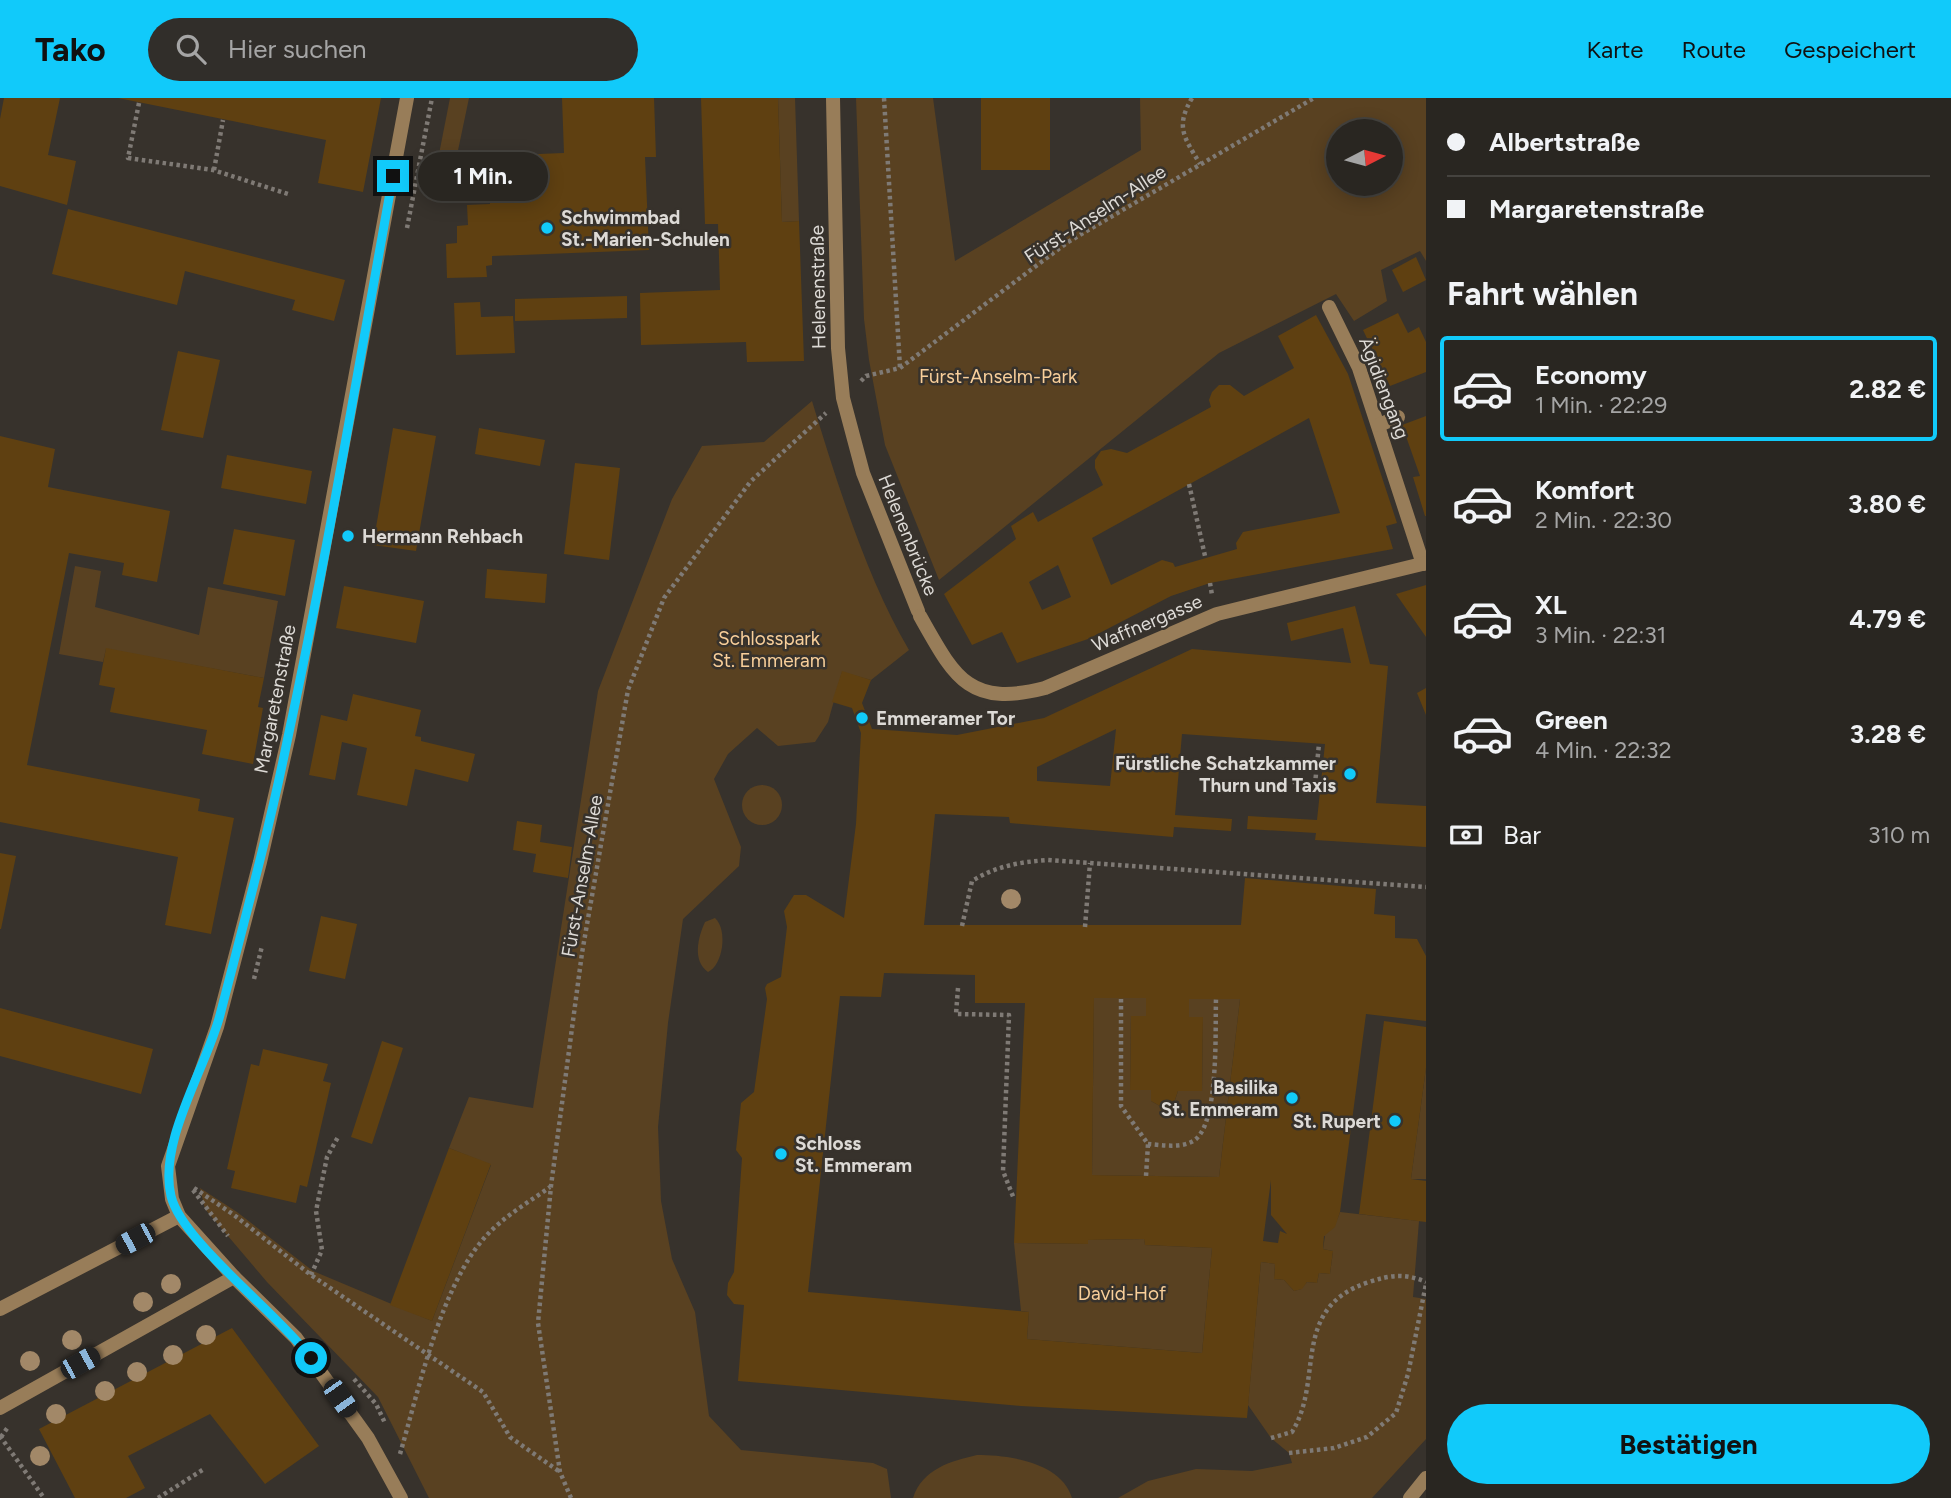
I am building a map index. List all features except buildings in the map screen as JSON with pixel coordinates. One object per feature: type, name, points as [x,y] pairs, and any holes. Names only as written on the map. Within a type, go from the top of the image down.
[{"type":"street","name":"Margaretenstraße","points":[[401,1498],[368,1438],[296,1338],[234,1277],[179,1216],[172,1199],[168,1166],[217,1027],[274,802],[407,98]]},
{"type":"street","name":"Helenenstraße","points":[[833,98],[838,348],[843,398],[863,473]]},
{"type":"street","name":"Ägidiengang","points":[[1329,307],[1359,368],[1424,564]]},
{"type":"street","points":[[1379,425],[1398,417]]},
{"type":"street","name":"Helenenbrücke","points":[[863,473],[919,614]]},
{"type":"street","name":"Waffnergasse","points":[[919,614],[949,668],[971,686],[997,695],[1021,694],[1045,688],[1217,614],[1424,564]]},
{"type":"street","points":[[0,1309],[179,1216]]},
{"type":"street","points":[[0,1408],[234,1277]]},
{"type":"street","points":[[1410,1498],[1426,1478]]},
{"type":"path","points":[[884,98],[900,369]]},
{"type":"path","points":[[1192,98],[1182,115],[1182,135],[1200,164]]},
{"type":"path","points":[[1296,98],[1300,106]]},
{"type":"path","name":"Fürst-Anselm-Allee","points":[[571,1498],[560,1472],[538,1323],[551,1186],[582,953],[628,690],[664,598],[751,481],[866,376],[900,369],[1068,242],[1314,98]]},
{"type":"path","points":[[139,103],[128,158],[214,170],[288,194]]},
{"type":"path","points":[[214,170],[223,120]]},
{"type":"path","points":[[1189,485],[1205,556]]},
{"type":"path","points":[[1293,782],[1315,784],[1319,744]]},
{"type":"path","points":[[962,926],[972,881],[988,870],[1022,862],[1090,863],[1426,887]]},
{"type":"path","points":[[1085,927],[1090,863]]},
{"type":"path","points":[[958,989],[956,1014],[1009,1015],[1003,1171],[1014,1199]]},
{"type":"path","points":[[1122,999],[1121,1106],[1148,1144],[1146,1176]]},
{"type":"path","points":[[1148,1144],[1179,1145],[1194,1141],[1204,1129],[1210,1103],[1216,999]]},
{"type":"path","points":[[311,1275],[322,1250],[316,1211],[327,1157],[338,1137]]},
{"type":"path","points":[[190,1185],[234,1215],[311,1275],[483,1392],[510,1437],[560,1472]]},
{"type":"path","points":[[400,1454],[429,1357],[461,1270],[488,1233],[551,1186]]},
{"type":"path","points":[[1271,1438],[1293,1432],[1303,1416],[1312,1339],[1327,1308],[1352,1287],[1379,1278],[1408,1274],[1426,1283],[1408,1374],[1396,1413],[1367,1437],[1334,1448],[1289,1453]]},
{"type":"path","points":[[0,1436],[44,1498]]},
{"type":"path","points":[[158,1498],[204,1469]]},
{"type":"green space","points":[[450,98],[469,98],[447,203],[430,200]]},
{"type":"green space","points":[[778,98],[795,98],[799,221],[782,222]]},
{"type":"green space","name":"Fürst-Anselm-Park","points":[[856,98],[933,98],[955,261],[1141,150],[1140,98],[1426,98],[1426,261],[1420,251],[1381,270],[1387,301],[1354,321],[1336,294],[1219,353],[939,580],[885,445],[864,319]]},
{"type":"green space","name":"Schlosspark St. Emmeram","points":[[812,401],[842,496],[866,560],[909,650],[871,680],[842,672],[828,722],[815,742],[778,746],[757,728],[728,754],[714,779],[741,847],[739,866],[683,919],[668,1023],[658,1127],[661,1201],[672,1259],[695,1312],[709,1416],[741,1450],[873,1463],[887,1469],[891,1498],[429,1498],[378,1397],[267,1282],[205,1209],[200,1188],[237,1212],[313,1271],[432,1321],[491,1165],[449,1148],[469,1097],[533,1108],[598,691],[672,499],[702,446],[764,442]]},
{"type":"green space","points":[[75,566],[101,571],[95,607],[199,635],[208,587],[278,601],[264,678],[106,649],[103,662],[59,654]]},
{"type":"green space","points":[[762,785],[776,791],[782,805],[776,819],[762,825],[748,819],[742,805],[748,791]]},
{"type":"green space","points":[[715,918],[722,931],[722,947],[717,962],[708,972],[700,962],[698,948],[705,922]]},
{"type":"green space","points":[[1094,998],[1146,998],[1146,1016],[1131,1016],[1130,1089],[1151,1090],[1151,1101],[1165,1109],[1173,1106],[1178,1091],[1202,1091],[1203,1017],[1189,1017],[1189,999],[1240,999],[1219,1177],[1092,1175]]},
{"type":"green space","points":[[1426,1068],[1426,1179],[1411,1179]]},
{"type":"green space","points":[[1340,1212],[1419,1221],[1413,1297],[1426,1299],[1426,1439],[1372,1498],[1118,1498],[1148,1481],[1196,1469],[1252,1471],[1292,1463],[1289,1453],[1271,1438],[1248,1405],[1261,1262],[1275,1264],[1274,1279],[1284,1280],[1294,1291],[1301,1289],[1307,1282],[1317,1283],[1319,1273],[1330,1274],[1333,1251],[1323,1249],[1325,1236],[1309,1238],[1329,1231]]},
{"type":"green space","name":"David-Hof","points":[[1144,1239],[1145,1245],[1212,1248],[1202,1353],[1027,1339],[1029,1312],[1021,1311],[1014,1243],[1087,1244],[1088,1240]]},
{"type":"green space","points":[[977,1455],[1018,1459],[1046,1469],[1066,1486],[1072,1498],[913,1498],[917,1488],[930,1473],[957,1460]]},
{"type":"place","name":"Schwimmbad St.-Marien-Schulen","points":[[547,228]]},
{"type":"place","name":"Hermann Rehbach","points":[[348,536]]},
{"type":"place","name":"Emmeramer Tor","points":[[862,718]]},
{"type":"place","name":"Fürstliche Schatzkammer Thurn und Taxis","points":[[1350,774]]},
{"type":"place","name":"Basilika St. Emmeram","points":[[1292,1098]]},
{"type":"place","name":"St. Rupert","points":[[1395,1121]]},
{"type":"place","name":"Schloss St. Emmeram","points":[[781,1154]]},
{"type":"route","points":[[311,1358],[296,1338],[234,1277],[179,1216],[172,1199],[168,1166],[217,1027],[274,802],[289,735],[393,176]]}]
